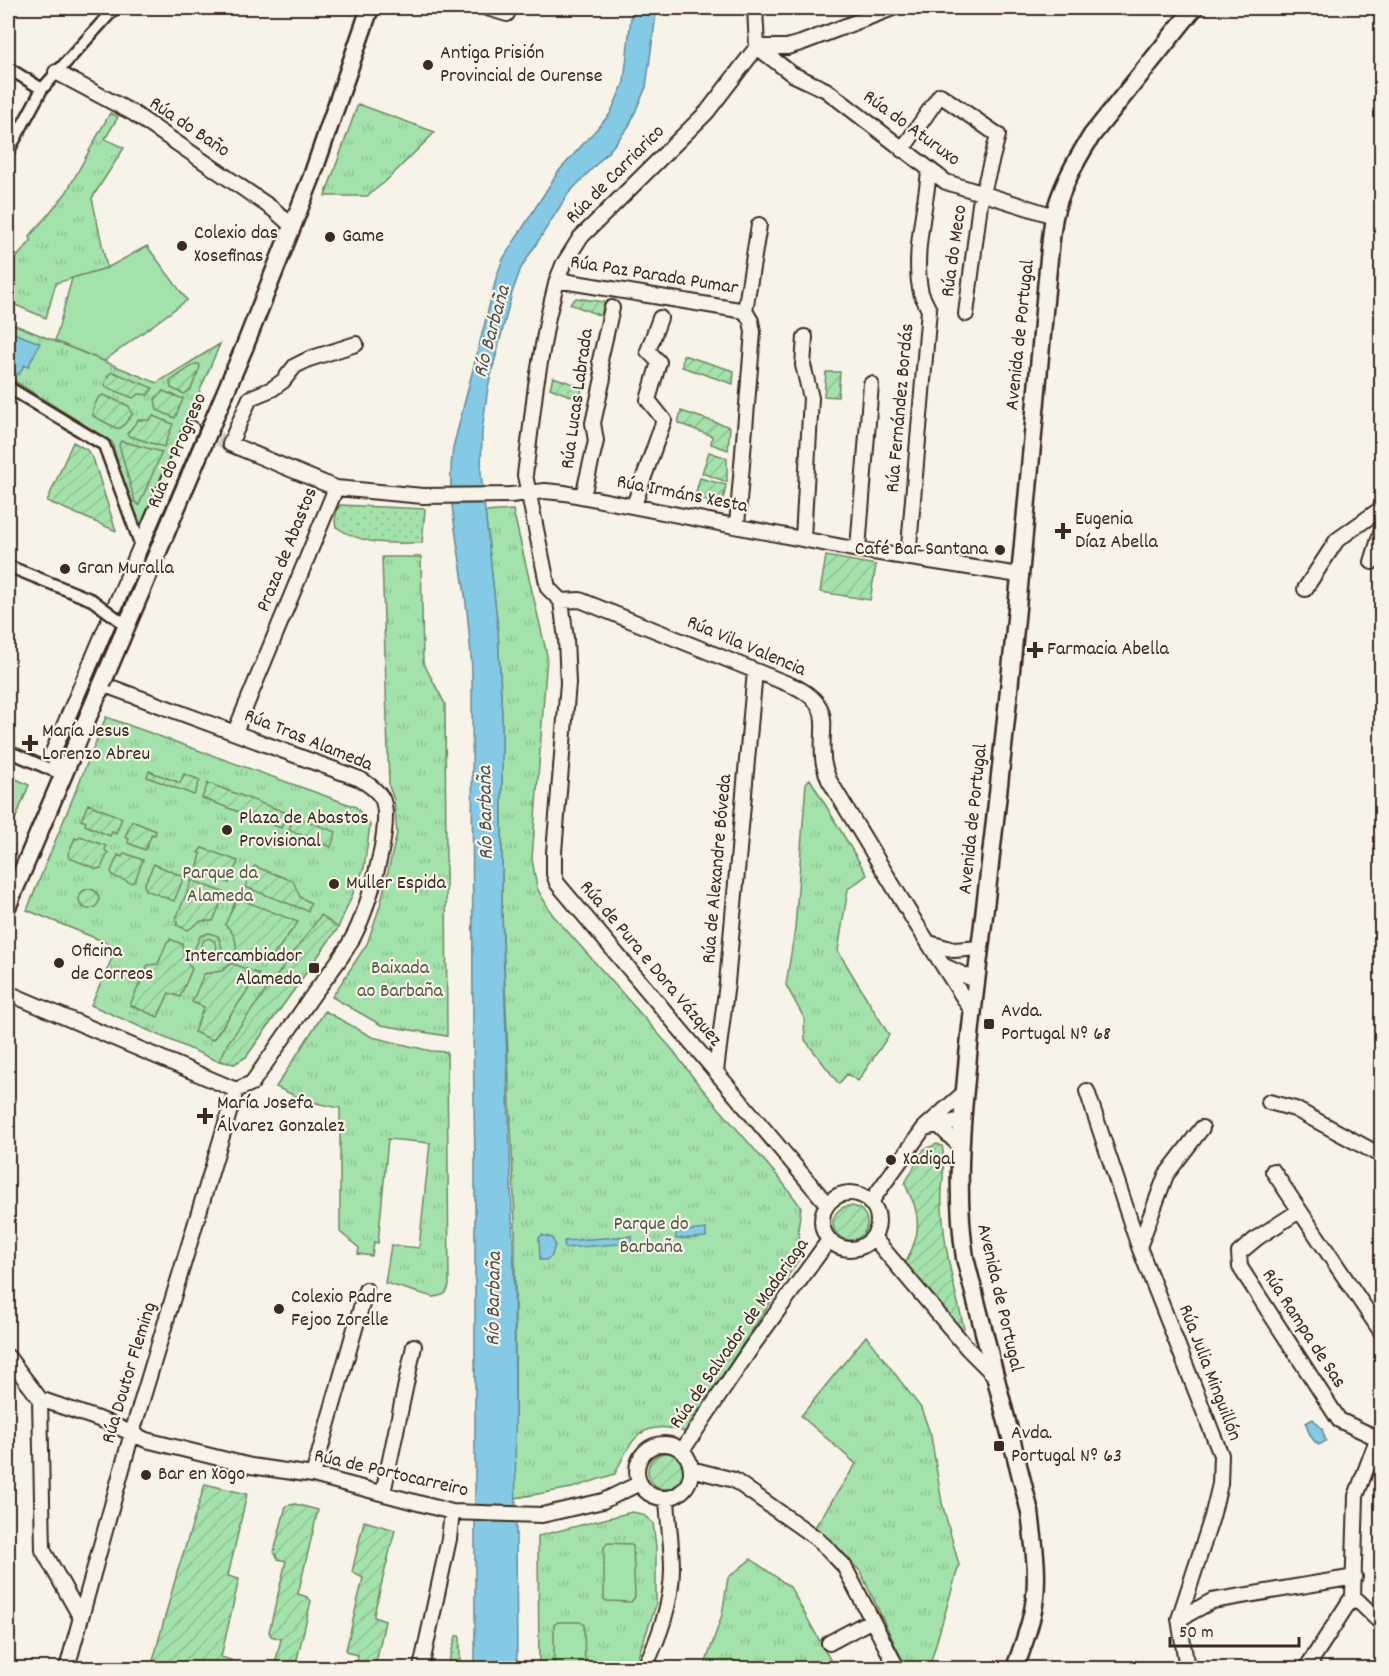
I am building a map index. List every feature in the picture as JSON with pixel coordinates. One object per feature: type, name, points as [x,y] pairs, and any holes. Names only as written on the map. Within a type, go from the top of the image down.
[{"type":"street","points":[[8,152],[42,89],[115,8]]},
{"type":"street","name":"Rúa do Progreso","points":[[9,896],[63,775],[244,348],[293,227],[370,8]]},
{"type":"street","points":[[487,8],[507,14],[508,8]]},
{"type":"street","points":[[755,8],[757,47],[787,47],[801,43],[893,8]]},
{"type":"street","name":"Avenida de Portugal","points":[[1015,1668],[1032,1613],[1035,1581],[1034,1542],[1030,1512],[968,1272],[962,1238],[959,1194],[962,1120],[975,980],[995,819],[1054,216],[1063,189],[1092,135],[1194,8]]},
{"type":"street","name":"Rúa do Aturuxo","points":[[757,47],[792,74],[826,90],[946,182],[1054,216]]},
{"type":"street","name":"Rúa de Carriarico","points":[[561,601],[548,588],[528,493],[525,465],[540,362],[557,280],[570,251],[580,238],[707,112],[757,47]]},
{"type":"street","points":[[8,68],[42,89]]},
{"type":"street","name":"Rúa do Baño","points":[[56,72],[133,113],[273,209],[293,227]]},
{"type":"street","name":"Rúa do Meco","points":[[902,150],[940,95],[998,135],[980,204],[966,314]]},
{"type":"street","name":"Rúa Fernández Bordás","points":[[908,558],[929,310],[921,293],[919,266],[922,219],[928,191],[929,171]]},
{"type":"street","points":[[928,191],[935,184],[946,182]]},
{"type":"street","points":[[737,525],[753,332],[746,311],[759,225]]},
{"type":"street","name":"Rúa Paz Parada Pumar","points":[[557,280],[746,311]]},
{"type":"street","name":"Rúa Lucas Labrada","points":[[583,496],[596,441],[593,423],[603,378],[600,360],[612,308]]},
{"type":"street","points":[[634,505],[664,420],[648,400],[659,362],[648,351],[660,318]]},
{"type":"street","points":[[803,538],[811,398],[803,365],[805,337]]},
{"type":"street","name":"Praza de Abastos","points":[[235,732],[336,488],[230,444],[250,398],[272,389],[283,381],[295,366],[309,358],[356,344]]},
{"type":"street","points":[[858,549],[871,384]]},
{"type":"street","points":[[8,387],[104,445],[141,546]]},
{"type":"street","points":[[63,775],[52,754],[191,428]]},
{"type":"street","name":"Rúa Irmáns Xesta","points":[[336,488],[423,496],[511,495],[545,491],[634,505],[908,558],[1019,574]]},
{"type":"street","points":[[1305,589],[1337,540],[1382,508]]},
{"type":"street","points":[[1372,562],[1382,529]]},
{"type":"street","points":[[8,566],[92,600],[126,625]]},
{"type":"street","name":"Rúa Vila Valencia","points":[[561,601],[580,600],[755,670],[808,694],[821,709],[824,717],[822,756],[829,780],[972,1011]]},
{"type":"street","name":"Rúa de Pura e Dora Vázquez","points":[[561,601],[568,667],[554,852],[554,874],[557,883],[827,1204]]},
{"type":"street","name":"Rúa de Alexandre Bóveda","points":[[716,1071],[726,993],[755,670]]},
{"type":"street","name":"Rúa Tras Alameda","points":[[102,684],[360,779],[370,786],[382,800],[384,812],[377,869],[367,905],[353,938],[252,1083],[236,1090]]},
{"type":"street","points":[[8,751],[63,775]]},
{"type":"street","points":[[929,943],[954,950],[980,948]]},
{"type":"street","points":[[943,965],[975,980]]},
{"type":"street","points":[[8,993],[236,1090]]},
{"type":"street","name":"Rúa Doutor Fleming","points":[[67,1668],[132,1433],[236,1090]]},
{"type":"street","name":"Rúa Julia Minguillón","points":[[1087,1091],[1139,1247],[1221,1455],[1220,1484],[1212,1516],[1179,1619]]},
{"type":"street","points":[[870,1203],[931,1126],[965,1092]]},
{"type":"street","points":[[1269,1102],[1295,1109],[1382,1156]]},
{"type":"street","points":[[931,1126],[962,1120]]},
{"type":"street","points":[[931,1126],[961,1147]]},
{"type":"street","points":[[1139,1247],[1166,1174],[1202,1128]]},
{"type":"street","points":[[1273,1171],[1382,1334]]},
{"type":"street","points":[[848,1193],[864,1197],[870,1203],[877,1219],[877,1228],[873,1237],[860,1247],[852,1249],[843,1248],[829,1240],[822,1223],[827,1204],[833,1198],[848,1193]]},
{"type":"street","name":"Rúa Rampa de Sas","points":[[1299,1211],[1257,1238],[1239,1253],[1240,1267],[1339,1420],[1379,1434],[1356,1496],[1353,1596]]},
{"type":"street","points":[[873,1237],[968,1349],[995,1376]]},
{"type":"street","name":"Rúa de Salvador de Madariaga","points":[[682,1451],[753,1345],[829,1240]]},
{"type":"street","points":[[313,1475],[366,1290]]},
{"type":"street","points":[[383,1493],[414,1346]]},
{"type":"street","points":[[968,1349],[988,1352]]},
{"type":"street","points":[[8,1357],[40,1399],[43,1550],[81,1617]]},
{"type":"street","name":"Rúa de Portocarreiro","points":[[40,1399],[107,1422],[146,1440],[234,1462],[313,1475],[452,1512],[542,1515],[603,1501],[640,1483]]},
{"type":"street","points":[[662,1444],[682,1451],[689,1459],[692,1469],[685,1489],[667,1498],[656,1497],[647,1492],[640,1483],[638,1473],[639,1463],[644,1454],[652,1447],[662,1444]]},
{"type":"street","points":[[692,1469],[734,1480],[816,1538],[844,1566],[897,1668]]},
{"type":"street","points":[[644,1668],[658,1635],[670,1588],[672,1570],[667,1498]]},
{"type":"street","points":[[421,1668],[449,1539],[452,1512]]},
{"type":"street","points":[[1187,1668],[1179,1619],[1212,1601],[1355,1576]]},
{"type":"street","points":[[1310,1667],[1353,1596],[1382,1624]]},
{"type":"street","points":[[829,1643],[872,1620]]},
{"type":"green space","points":[[358,104],[435,132],[385,182],[367,196],[325,196]]},
{"type":"green space","points":[[110,113],[118,117],[105,139],[124,148],[92,198],[107,268],[56,283],[46,318],[8,302],[8,267],[31,241],[30,236],[66,193]]},
{"type":"green space","points":[[147,246],[187,300],[104,361],[55,341],[72,278],[107,268]]},
{"type":"green space","points":[[576,298],[604,302],[601,316],[570,304]]},
{"type":"green space","points":[[8,322],[157,383],[220,344],[138,534],[112,442],[8,377]]},
{"type":"green space","points":[[683,355],[734,371],[733,384],[682,367]]},
{"type":"green space","points":[[195,364],[199,364],[200,367],[191,389],[184,394],[171,388],[170,381]]},
{"type":"green space","points":[[113,372],[153,388],[148,395],[139,394],[133,398],[106,387],[105,383],[109,374]]},
{"type":"green space","points":[[826,372],[840,372],[838,397],[824,396]]},
{"type":"green space","points":[[553,377],[582,387],[580,400],[550,388]]},
{"type":"green space","points":[[163,391],[183,399],[175,418],[157,410],[155,399]]},
{"type":"green space","points":[[103,395],[129,406],[132,415],[121,428],[116,428],[93,416],[93,409],[98,398]]},
{"type":"green space","points":[[681,411],[730,427],[728,450],[711,444],[712,436],[678,423]]},
{"type":"green space","points":[[153,416],[173,424],[164,447],[127,434],[138,420],[149,420]]},
{"type":"green space","points":[[121,441],[162,452],[139,505],[135,502],[119,445]]},
{"type":"green space","points":[[73,442],[87,450],[93,458],[116,531],[47,501]]},
{"type":"green space","points":[[709,452],[727,458],[727,482],[702,473]]},
{"type":"green space","points":[[700,478],[726,485],[723,501],[719,503],[694,499]]},
{"type":"green space","points":[[340,505],[425,509],[422,543],[378,542],[357,538],[346,533],[336,527],[335,515]]},
{"type":"green space","name":"Parque do Barbaña","points":[[513,510],[547,655],[532,859],[537,888],[552,914],[671,1048],[801,1207],[798,1230],[803,1253],[685,1432],[658,1427],[648,1429],[633,1441],[615,1474],[572,1488],[515,1498],[515,1223],[502,914],[502,718],[498,630],[485,512]]},
{"type":"green space","points":[[826,556],[876,565],[870,600],[820,592]]},
{"type":"green space","name":"Baixada ao Barbaña","points":[[382,557],[421,557],[423,662],[445,704],[447,1036],[381,1025],[332,997],[367,944],[380,906],[397,833],[394,800],[389,786]]},
{"type":"green space","name":"Parque da Alameda","points":[[106,717],[356,807],[370,825],[364,868],[338,928],[246,1057],[234,1064],[215,1060],[91,1005],[117,947],[27,910]]},
{"type":"green space","points":[[149,771],[180,783],[184,774],[200,780],[194,795],[147,777]]},
{"type":"green space","points":[[8,775],[29,785],[8,837]]},
{"type":"green space","points":[[810,779],[867,875],[848,889],[838,951],[889,1035],[858,1081],[847,1074],[839,1084],[805,1040],[804,1018],[786,985],[795,929],[806,783]]},
{"type":"green space","points":[[208,783],[287,813],[281,828],[202,798]]},
{"type":"green space","points":[[88,804],[122,818],[116,834],[112,832],[110,836],[85,825],[86,822],[81,820]]},
{"type":"green space","points":[[294,816],[336,832],[331,847],[289,830]]},
{"type":"green space","points":[[132,821],[156,831],[155,835],[152,834],[145,850],[128,843],[129,839],[125,837]]},
{"type":"green space","points":[[80,836],[106,846],[105,850],[108,853],[101,868],[97,869],[69,858],[68,854],[75,838],[78,839]]},
{"type":"green space","points":[[202,848],[238,861],[229,883],[197,870],[201,854],[198,853]]},
{"type":"green space","points":[[124,853],[143,860],[135,881],[131,883],[113,876],[111,871],[118,855],[122,857]]},
{"type":"green space","points":[[154,864],[184,877],[174,901],[146,890],[144,885]]},
{"type":"green space","points":[[254,866],[293,881],[300,897],[311,903],[308,911],[245,887]]},
{"type":"green space","points":[[192,880],[225,893],[213,921],[201,921],[188,930],[176,925],[178,922],[175,921]]},
{"type":"green space","points":[[85,889],[93,889],[99,895],[99,903],[93,909],[85,909],[79,903],[79,895]]},
{"type":"green space","points":[[237,898],[298,922],[267,964],[236,951],[234,937],[225,925]]},
{"type":"green space","points":[[321,915],[338,928],[246,1057],[234,1064],[220,1061],[227,1044]]},
{"type":"green space","points":[[209,933],[218,936],[222,948],[219,955],[208,960],[199,957],[195,948],[200,936]],"holes":[[[209,938],[217,947],[215,952],[208,955],[203,953],[201,945],[204,940]]]},
{"type":"green space","points":[[170,939],[182,944],[184,959],[192,969],[180,997],[169,993],[158,1017],[130,1005],[148,965],[158,964]]},
{"type":"green space","points":[[231,963],[259,974],[213,1040],[194,1032],[204,1007],[192,1002],[204,974],[222,971]]},
{"type":"green space","points":[[325,1011],[372,1037],[431,1051],[447,1052],[449,1285],[447,1291],[441,1295],[433,1297],[385,1283],[391,1245],[419,1248],[430,1143],[388,1139],[378,1243],[374,1242],[372,1256],[358,1254],[359,1248],[340,1232],[340,1108],[306,1101],[276,1087]]},
{"type":"green space","points":[[937,1144],[942,1146],[943,1153],[943,1223],[950,1268],[964,1328],[961,1331],[905,1264],[914,1242],[917,1220],[914,1204],[905,1183],[924,1149]]},
{"type":"green space","points":[[850,1206],[862,1211],[867,1223],[862,1235],[850,1240],[838,1235],[833,1223],[838,1211]]},
{"type":"green space","points":[[866,1336],[921,1408],[931,1436],[942,1503],[959,1565],[929,1668],[906,1668],[860,1571],[815,1527],[856,1464],[801,1416]]},
{"type":"green space","points":[[666,1453],[679,1458],[684,1471],[679,1484],[666,1489],[653,1484],[648,1471],[653,1458]]},
{"type":"green space","points":[[205,1484],[247,1494],[228,1576],[239,1579],[221,1657],[231,1660],[229,1668],[151,1668],[177,1573]]},
{"type":"green space","points":[[295,1504],[318,1510],[298,1594],[311,1601],[295,1668],[274,1668],[281,1639],[271,1636],[269,1632],[286,1561],[278,1559],[274,1552],[286,1506]]},
{"type":"green space","points":[[632,1512],[642,1514],[653,1523],[656,1547],[656,1605],[634,1668],[539,1668],[538,1536]]},
{"type":"green space","points":[[364,1521],[395,1530],[374,1614],[374,1617],[385,1621],[375,1668],[356,1668],[358,1655],[346,1650],[363,1578],[352,1572]]},
{"type":"green space","points":[[608,1543],[633,1546],[635,1597],[631,1602],[604,1599],[604,1547]]},
{"type":"green space","points":[[751,1559],[790,1587],[833,1665],[828,1668],[704,1668],[722,1615],[728,1578]]},
{"type":"green space","points":[[558,1622],[581,1622],[584,1625],[585,1668],[554,1668],[554,1625]]},
{"type":"green space","points":[[456,1636],[460,1638],[460,1668],[447,1668]]},
{"type":"water","name":"Río Barbaña","points":[[632,8],[657,8],[646,87],[629,126],[610,150],[568,194],[521,268],[512,293],[488,387],[482,431],[481,473],[498,630],[502,718],[502,914],[514,1274],[517,1668],[475,1668],[472,670],[466,604],[453,515],[451,465],[453,448],[503,259],[558,172],[610,114],[624,82]]},
{"type":"water","points":[[8,331],[40,343],[28,367],[24,365],[19,375],[8,368]]},
{"type":"water","points":[[706,1229],[706,1237],[676,1239],[676,1232]]},
{"type":"water","points":[[542,1235],[552,1238],[555,1244],[552,1256],[546,1260],[540,1260],[539,1238]]},
{"type":"water","points":[[631,1236],[631,1243],[565,1248],[564,1241]]},
{"type":"water","points":[[1313,1419],[1322,1429],[1326,1441],[1319,1445],[1310,1436],[1306,1423]]},
{"type":"tunnel","points":[[199,431],[230,444]]},
{"type":"place","name":"Antiga Prisión Provincial de Ourense","points":[[428,65]]},
{"type":"place","name":"Game","points":[[330,237]]},
{"type":"place","name":"Colexio das Xosefinas","points":[[182,246]]},
{"type":"place","name":"Eugenia Díaz Abella","points":[[1063,531]]},
{"type":"place","name":"Café Bar Santana","points":[[1000,550]]},
{"type":"place","name":"Gran Muralla","points":[[65,569]]},
{"type":"place","name":"Farmacia Abella","points":[[1035,650]]},
{"type":"place","name":"María Jesus Lorenzo Abreu","points":[[30,743]]},
{"type":"place","name":"Plaza de Abastos Provisional","points":[[227,830]]},
{"type":"place","name":"Muller Espida","points":[[334,884]]},
{"type":"place","name":"Oficina de Correos","points":[[59,963]]},
{"type":"place","name":"Intercambiador Alameda","points":[[314,968]]},
{"type":"place","name":"Avda. Portugal Nº 68","points":[[989,1024]]},
{"type":"place","name":"María Josefa Álvarez Gonzalez","points":[[205,1116]]},
{"type":"place","name":"Xadigal","points":[[891,1160]]},
{"type":"place","name":"Colexio Padre Fejoo Zorelle","points":[[279,1309]]},
{"type":"place","name":"Avda. Portugal Nº 63","points":[[999,1446]]},
{"type":"place","name":"Bar en Xogo","points":[[146,1475]]}]
